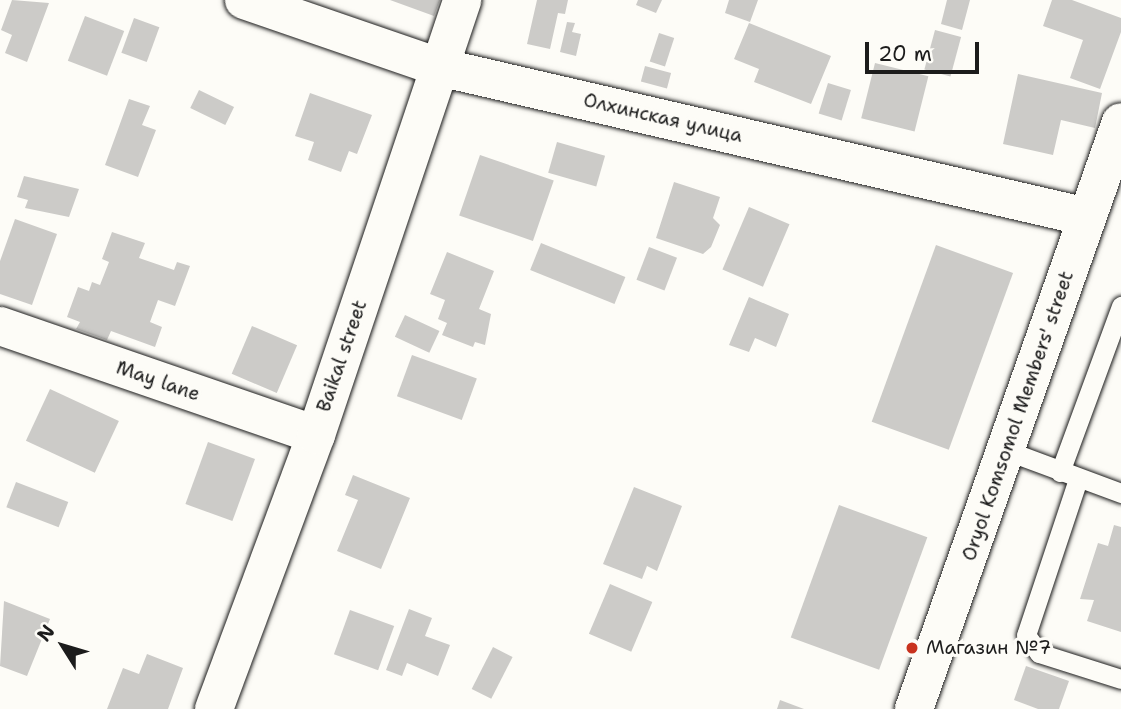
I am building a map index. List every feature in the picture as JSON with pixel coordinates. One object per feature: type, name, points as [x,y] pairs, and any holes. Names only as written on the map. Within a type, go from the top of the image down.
[{"type":"street","name":"Олхинская улица","points":[[244,0],[439,67],[1087,217]]},
{"type":"street","name":"Baikal street","points":[[214,709],[316,435],[462,0]]},
{"type":"street","name":"Oryol Komsomol Members' street","points":[[914,709],[1008,451],[1121,122]]},
{"type":"street","name":"May lane","points":[[0,326],[316,435]]},
{"type":"lane","points":[[1121,306],[1069,475],[1026,635],[1039,653],[1121,679]]},
{"type":"lane","points":[[1008,451],[1121,493]]},
{"type":"building","points":[[12,0],[49,3],[27,62],[5,53],[12,35],[1,30]]},
{"type":"building","points":[[390,0],[440,0],[434,16]]},
{"type":"building","points":[[537,0],[568,0],[565,14],[558,13],[550,49],[527,44]]},
{"type":"building","points":[[638,0],[662,0],[656,13],[636,5]]},
{"type":"building","points":[[729,0],[758,0],[750,22],[725,13]]},
{"type":"building","points":[[947,0],[970,0],[962,30],[941,24]]},
{"type":"building","points":[[1052,0],[1072,0],[1121,18],[1121,32],[1100,89],[1070,78],[1083,40],[1043,26]]},
{"type":"building","points":[[85,16],[124,31],[107,76],[68,61]]},
{"type":"building","points":[[134,18],[159,27],[147,62],[121,53]]},
{"type":"building","points":[[567,22],[575,23],[572,32],[581,34],[576,56],[560,52]]},
{"type":"building","points":[[749,23],[831,56],[811,104],[754,82],[759,69],[734,59]]},
{"type":"building","points":[[935,30],[961,37],[950,77],[924,70]]},
{"type":"building","points":[[659,33],[674,38],[665,66],[650,62]]},
{"type":"building","points":[[875,63],[928,76],[915,132],[861,118]]},
{"type":"building","points":[[645,66],[671,73],[667,88],[641,81]]},
{"type":"building","points":[[1018,74],[1102,93],[1095,128],[1061,120],[1053,155],[1003,144]]},
{"type":"building","points":[[828,83],[851,90],[842,121],[819,114]]},
{"type":"building","points":[[199,90],[234,107],[225,125],[190,108]]},
{"type":"building","points":[[310,93],[372,115],[357,154],[349,151],[341,172],[308,160],[314,142],[295,136]]},
{"type":"building","points":[[129,99],[150,106],[142,125],[156,130],[138,177],[105,165]]},
{"type":"building","points":[[557,142],[605,156],[596,187],[548,173]]},
{"type":"building","points":[[480,155],[554,180],[533,241],[459,216]]},
{"type":"building","points":[[24,176],[79,189],[69,217],[25,208],[28,200],[17,197]]},
{"type":"building","points":[[674,182],[720,197],[713,218],[720,225],[711,247],[703,254],[656,238]]},
{"type":"building","points":[[749,207],[790,224],[763,287],[722,270]]},
{"type":"building","points":[[15,219],[57,234],[32,305],[0,294],[0,261]]},
{"type":"building","points":[[112,232],[145,243],[139,258],[174,270],[177,262],[190,266],[175,306],[158,300],[150,322],[162,327],[155,347],[111,331],[107,340],[76,329],[80,322],[67,317],[78,287],[89,291],[92,282],[100,285],[109,262],[102,259]]},
{"type":"building","points":[[541,243],[625,277],[615,304],[530,270]]},
{"type":"building","points":[[936,245],[1013,273],[949,450],[872,422]]},
{"type":"building","points":[[649,247],[677,258],[664,290],[636,280]]},
{"type":"building","points":[[447,252],[494,271],[479,309],[491,314],[485,345],[475,342],[473,347],[442,335],[447,323],[438,319],[445,300],[430,294]]},
{"type":"building","points":[[749,297],[789,314],[776,347],[755,338],[749,352],[729,345]]},
{"type":"building","points":[[405,315],[439,331],[429,353],[395,337]]},
{"type":"building","points":[[252,326],[297,345],[277,393],[232,374]]},
{"type":"building","points":[[412,355],[477,379],[462,420],[397,396]]},
{"type":"building","points":[[50,389],[119,421],[95,473],[26,441]]},
{"type":"building","points":[[208,442],[255,459],[232,521],[185,504]]},
{"type":"building","points":[[353,475],[410,498],[381,569],[337,551],[358,500],[345,495]]},
{"type":"building","points":[[16,482],[68,502],[59,527],[6,507]]},
{"type":"building","points":[[634,487],[682,506],[657,571],[647,566],[642,579],[603,564]]},
{"type":"building","points":[[839,505],[927,537],[879,670],[791,637]]},
{"type":"building","points":[[1114,525],[1121,527],[1121,632],[1087,621],[1094,600],[1080,599],[1098,543],[1108,546]]},
{"type":"building","points":[[610,584],[652,602],[631,652],[589,634]]},
{"type":"building","points":[[4,601],[50,619],[27,676],[0,666]]},
{"type":"building","points":[[409,609],[432,618],[425,636],[450,645],[438,676],[407,663],[402,676],[386,670]]},
{"type":"building","points":[[350,610],[394,626],[378,670],[334,654]]},
{"type":"building","points":[[493,647],[513,657],[491,699],[472,689]]},
{"type":"building","points":[[147,654],[183,668],[168,709],[107,709],[123,668],[139,674]]},
{"type":"building","points":[[1026,666],[1069,681],[1059,709],[1038,709],[1014,700]]},
{"type":"building","points":[[780,700],[804,709],[777,709]]},
{"type":"place","name":"Магазин №7","points":[[912,648]]}]
